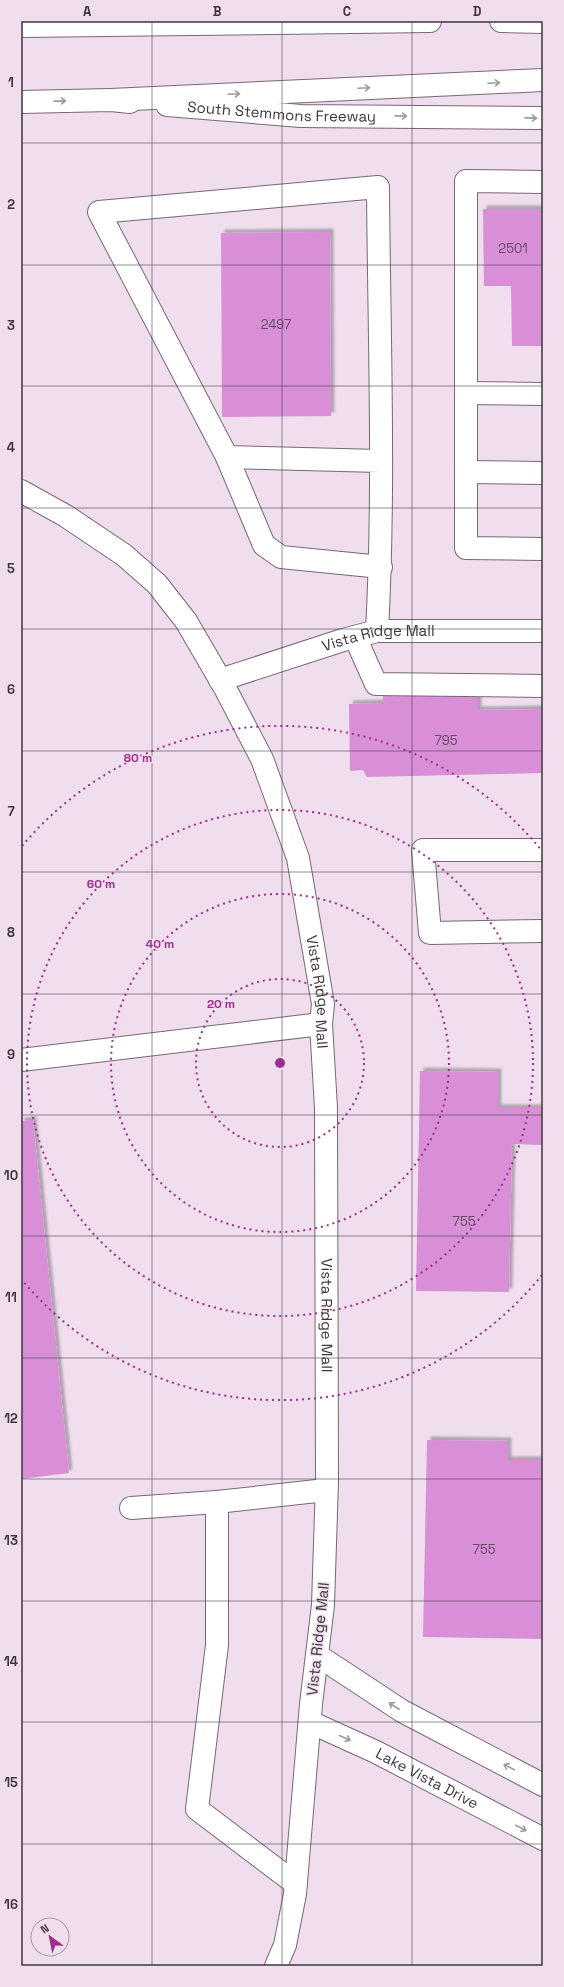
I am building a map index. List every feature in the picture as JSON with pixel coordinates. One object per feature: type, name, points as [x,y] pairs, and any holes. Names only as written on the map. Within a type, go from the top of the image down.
[{"type":"main road","points":[[21,26],[430,21]]},
{"type":"main road","points":[[501,21],[543,22]]},
{"type":"main road","points":[[111,100],[543,80]]},
{"type":"main road","name":"South Stemmons Freeway","points":[[21,102],[111,100],[301,116],[543,118]]},
{"type":"main road","points":[[543,182],[466,181],[466,548],[543,549]]},
{"type":"main road","points":[[377,631],[381,567],[378,187],[99,212],[227,457],[264,545],[281,557],[381,567]]},
{"type":"main road","points":[[466,393],[543,394]]},
{"type":"main road","points":[[227,457],[380,461]]},
{"type":"main road","points":[[466,472],[543,473]]},
{"type":"main road","name":"Vista Ridge Mall","points":[[21,491],[66,516],[124,555],[157,584],[186,621],[220,680],[262,759],[298,858],[323,1004],[321,1024],[326,1108],[326,1490],[323,1605],[310,1722],[296,1884],[285,1945],[276,1966]]},
{"type":"main road","name":"Vista Ridge Mall","points":[[220,680],[377,631],[543,631]]},
{"type":"main road","points":[[355,637],[376,684],[543,686]]},
{"type":"main road","points":[[543,850],[423,850],[430,933],[543,931]]},
{"type":"main road","points":[[21,1060],[321,1024]]},
{"type":"main road","points":[[131,1508],[217,1502],[326,1490]]},
{"type":"main road","points":[[217,1502],[217,1645],[197,1809],[296,1884]]},
{"type":"main road","points":[[317,1655],[402,1711],[543,1785]]},
{"type":"main road","name":"Lake Vista Drive","points":[[310,1722],[376,1752],[543,1839]]},
{"type":"building","points":[[483,209],[543,209],[543,346],[512,346],[511,286],[484,286]]},
{"type":"building","points":[[330,232],[331,416],[222,417],[221,233]]},
{"type":"building","points":[[478,693],[478,710],[543,709],[543,773],[367,777],[363,770],[350,771],[349,704],[383,703],[383,695]]},
{"type":"building","points":[[420,1071],[498,1072],[498,1108],[543,1108],[543,1145],[512,1144],[509,1292],[416,1291]]},
{"type":"building","points":[[33,1120],[69,1473],[21,1479],[21,1121]]},
{"type":"building","points":[[427,1440],[508,1441],[508,1460],[543,1460],[543,1639],[423,1637]]}]
